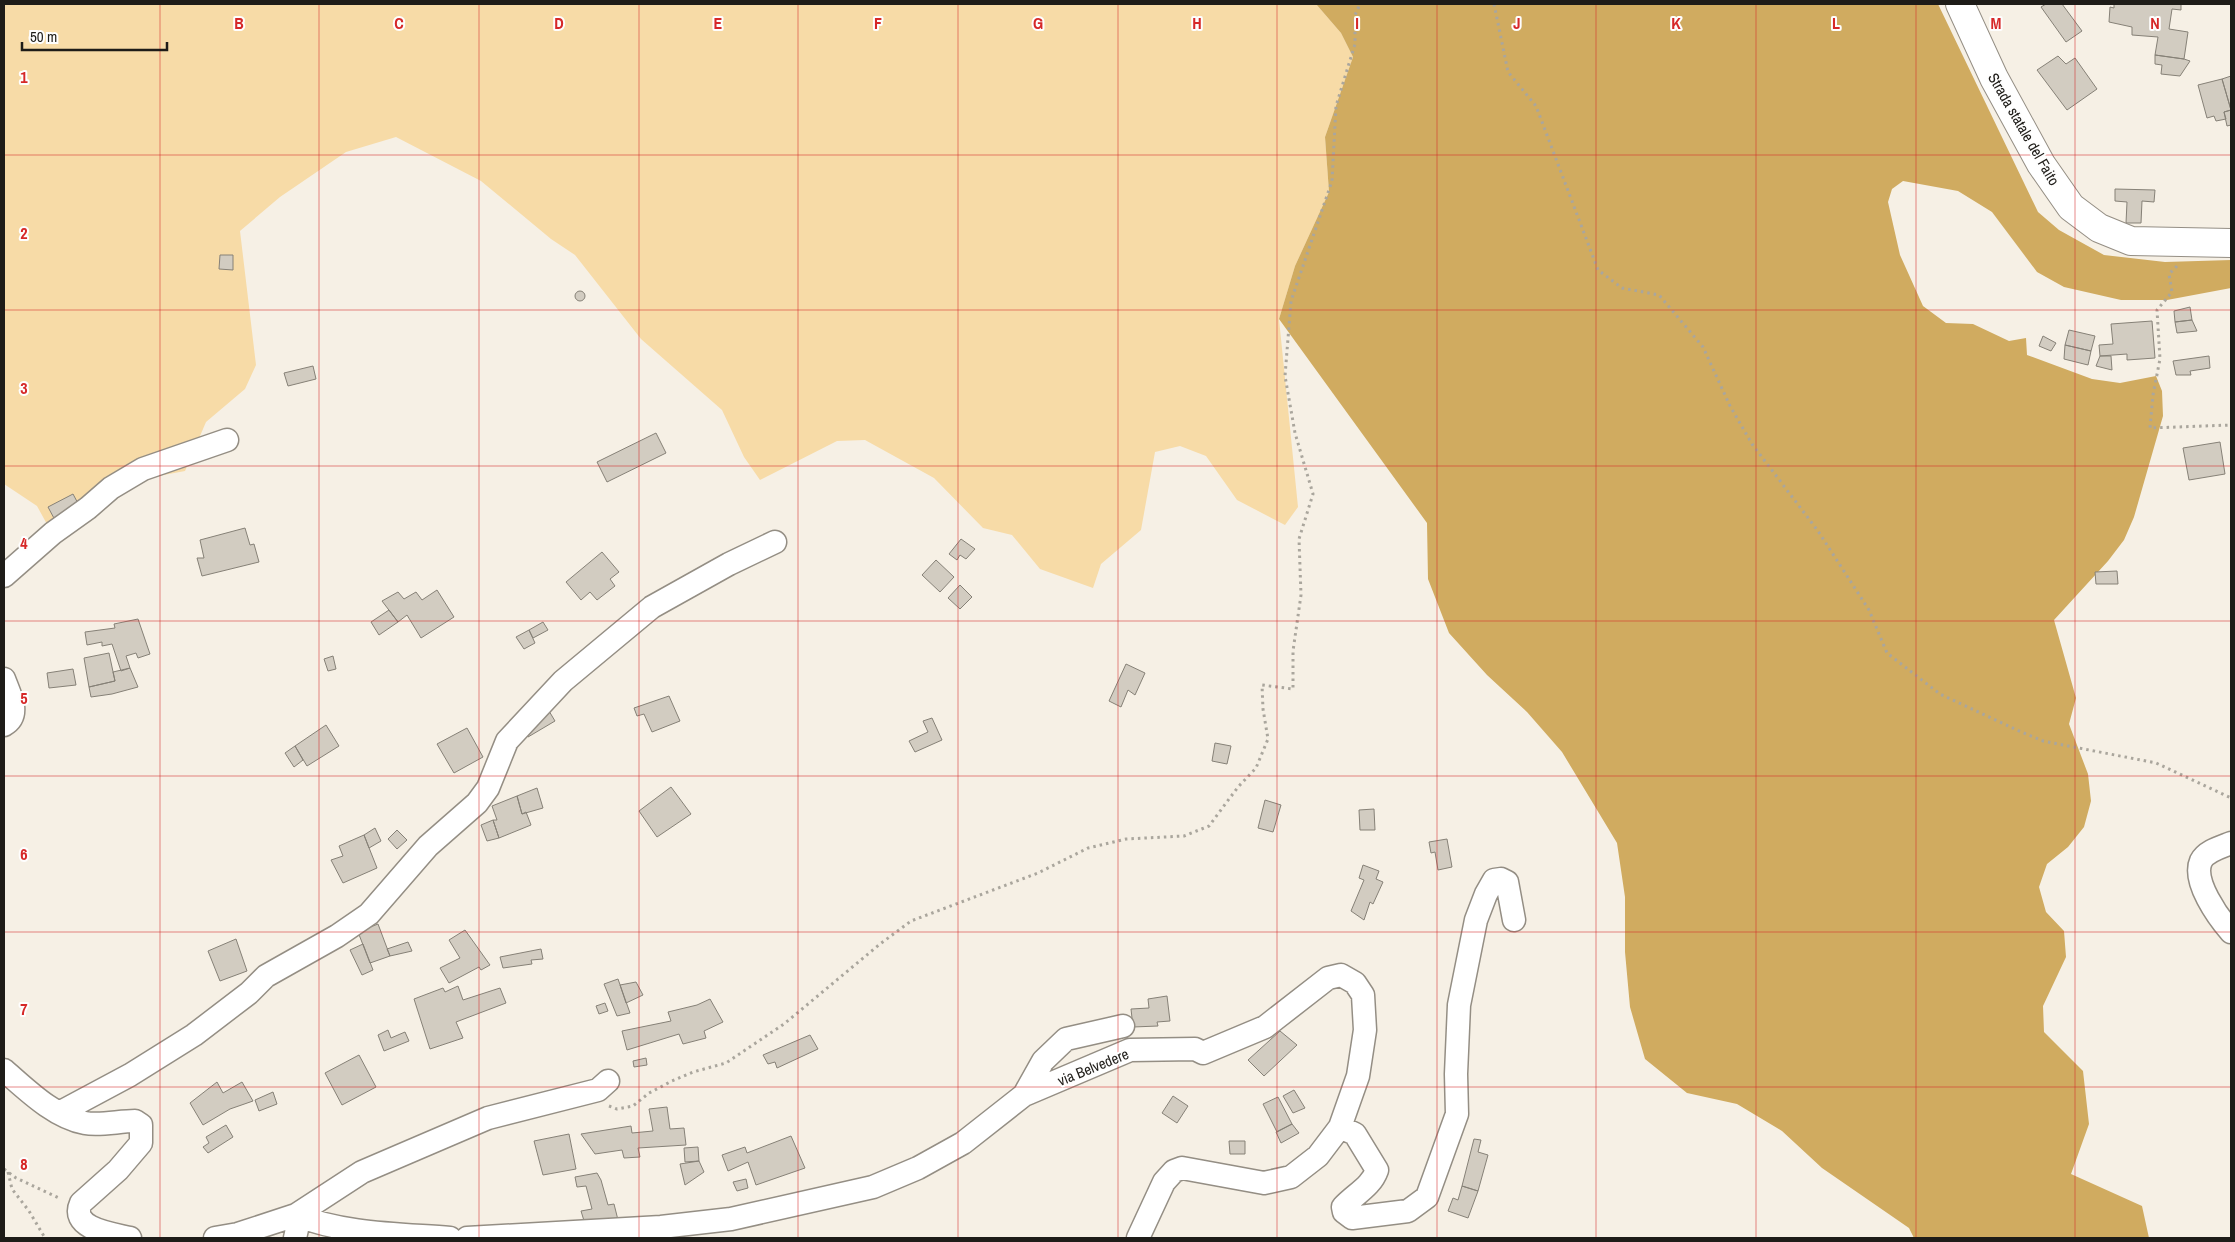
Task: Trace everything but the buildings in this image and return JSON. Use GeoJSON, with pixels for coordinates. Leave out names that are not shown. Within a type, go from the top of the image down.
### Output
{"type":"FeatureCollection","features":[{"type":"Feature","properties":{"kind":"street","name":"Strada statale del Faito"},"geometry":{"type":"LineString","coordinates":[[1960,4],[1998,87],[2041,164],[2071,207],[2098,228],[2131,241],[2231,244]]}},
{"type":"Feature","properties":{"kind":"street"},"geometry":{"type":"LineString","coordinates":[[4,576],[53,533],[88,508],[111,488],[143,469],[178,455],[227,440]]}},
{"type":"Feature","properties":{"kind":"street"},"geometry":{"type":"LineString","coordinates":[[59,1113],[130,1075],[194,1035],[249,993],[266,976],[337,936],[369,914],[428,846],[476,803],[488,788],[507,741],[563,681],[652,606],[729,564],[776,542]]}},
{"type":"Feature","properties":{"kind":"street"},"geometry":{"type":"LineString","coordinates":[[4,679],[13,705],[11,718],[4,725]]}},
{"type":"Feature","properties":{"kind":"street"},"geometry":{"type":"LineString","coordinates":[[2231,843],[2210,852],[2202,861],[2199,873],[2202,886],[2221,920],[2231,932]]}},
{"type":"Feature","properties":{"kind":"street"},"geometry":{"type":"LineString","coordinates":[[1138,1238],[1164,1182],[1174,1170],[1182,1168],[1264,1183],[1291,1176],[1318,1156],[1340,1127],[1355,1134],[1377,1170],[1367,1187],[1343,1207],[1344,1212],[1352,1218],[1408,1211],[1427,1197],[1457,1114],[1456,1074],[1459,1005],[1476,920],[1486,894],[1494,880],[1501,879],[1507,882],[1514,920]]}},
{"type":"Feature","properties":{"kind":"street","name":"via Belvedere"},"geometry":{"type":"LineString","coordinates":[[1024,1095],[1130,1050],[1195,1050],[1203,1053],[1265,1027],[1328,978],[1341,975],[1355,983],[1363,995],[1365,1030],[1358,1076],[1340,1127]]}},
{"type":"Feature","properties":{"kind":"street"},"geometry":{"type":"LineString","coordinates":[[467,1238],[661,1228],[722,1220],[873,1187],[918,1168],[963,1143],[1024,1095],[1043,1061],[1066,1039],[1123,1026]]}},
{"type":"Feature","properties":{"kind":"street"},"geometry":{"type":"LineString","coordinates":[[4,1070],[59,1113],[85,1123],[135,1121],[141,1125],[141,1143],[118,1170],[81,1203],[78,1211],[80,1220],[90,1227],[130,1238]]}},
{"type":"Feature","properties":{"kind":"street"},"geometry":{"type":"LineString","coordinates":[[215,1238],[238,1234],[296,1215],[362,1172],[440,1137],[488,1118],[598,1090],[608,1081]]}},
{"type":"Feature","properties":{"kind":"street"},"geometry":{"type":"LineString","coordinates":[[295,1238],[297,1229],[296,1215]]}},
{"type":"Feature","properties":{"kind":"street"},"geometry":{"type":"LineString","coordinates":[[296,1215],[318,1224],[375,1232],[450,1238]]}},
{"type":"Feature","properties":{"kind":"path"},"geometry":{"type":"LineString","coordinates":[[580,1095],[617,1109],[632,1106],[649,1093],[686,1075],[726,1063],[784,1024],[911,920],[1038,873],[1088,848],[1126,839],[1184,836],[1209,826],[1238,787],[1256,768],[1268,739],[1263,709],[1262,685],[1293,689],[1293,651],[1301,595],[1299,539],[1313,494],[1295,433],[1285,376],[1292,301],[1332,181],[1336,106],[1355,44],[1355,15],[1360,4]]}},
{"type":"Feature","properties":{"kind":"path"},"geometry":{"type":"LineString","coordinates":[[1494,4],[1508,72],[1536,106],[1598,270],[1622,288],[1659,295],[1703,346],[1730,406],[1752,444],[1824,539],[1869,610],[1887,653],[1940,694],[2019,731],[2044,740],[2156,763],[2231,798]]}},
{"type":"Feature","properties":{"kind":"path"},"geometry":{"type":"LineString","coordinates":[[2200,243],[2169,274],[2172,292],[2157,310],[2160,359],[2153,395],[2150,428],[2231,425]]}},
{"type":"Feature","properties":{"kind":"path"},"geometry":{"type":"LineString","coordinates":[[4,1169],[16,1178],[54,1194],[78,1211]]}},
{"type":"Feature","properties":{"kind":"path"},"geometry":{"type":"LineString","coordinates":[[8,1172],[12,1189],[29,1211],[45,1238]]}},
{"type":"Feature","properties":{"kind":"shaded area"},"geometry":{"type":"Polygon","coordinates":[[[4,4],[1316,4],[1341,33],[1353,57],[1325,137],[1329,192],[1295,266],[1279,319],[1298,507],[1285,525],[1237,500],[1206,456],[1180,446],[1155,452],[1141,530],[1101,564],[1093,588],[1040,569],[1012,535],[983,528],[934,478],[865,440],[837,441],[760,480],[744,457],[722,410],[641,339],[575,255],[551,239],[481,181],[396,137],[346,152],[280,197],[240,231],[256,365],[245,389],[206,422],[185,471],[142,479],[48,526],[37,506],[4,484],[4,4]]]}},
{"type":"Feature","properties":{"kind":"shaded area"},"geometry":{"type":"Polygon","coordinates":[[[1316,4],[1938,4],[2038,212],[2059,230],[2104,255],[2165,262],[2231,260],[2231,288],[2167,300],[2121,300],[2064,287],[2037,272],[1992,212],[1958,191],[1903,181],[1892,189],[1888,202],[1900,255],[1923,306],[1946,323],[1973,324],[2009,341],[2026,338],[2027,355],[2092,379],[2120,383],[2156,376],[2162,391],[2163,416],[2134,517],[2124,540],[2108,561],[2054,620],[2076,698],[2069,724],[2088,774],[2091,801],[2084,827],[2068,847],[2047,864],[2039,887],[2046,912],[2064,931],[2066,957],[2043,1006],[2044,1032],[2083,1071],[2089,1124],[2071,1174],[2142,1206],[2149,1238],[1914,1238],[1909,1228],[1822,1168],[1782,1131],[1737,1104],[1687,1093],[1645,1059],[1630,1007],[1625,952],[1625,897],[1617,843],[1562,752],[1527,712],[1487,675],[1449,633],[1428,579],[1427,523],[1279,319],[1295,266],[1329,192],[1325,137],[1353,57],[1341,33],[1316,4]]]}}]}
